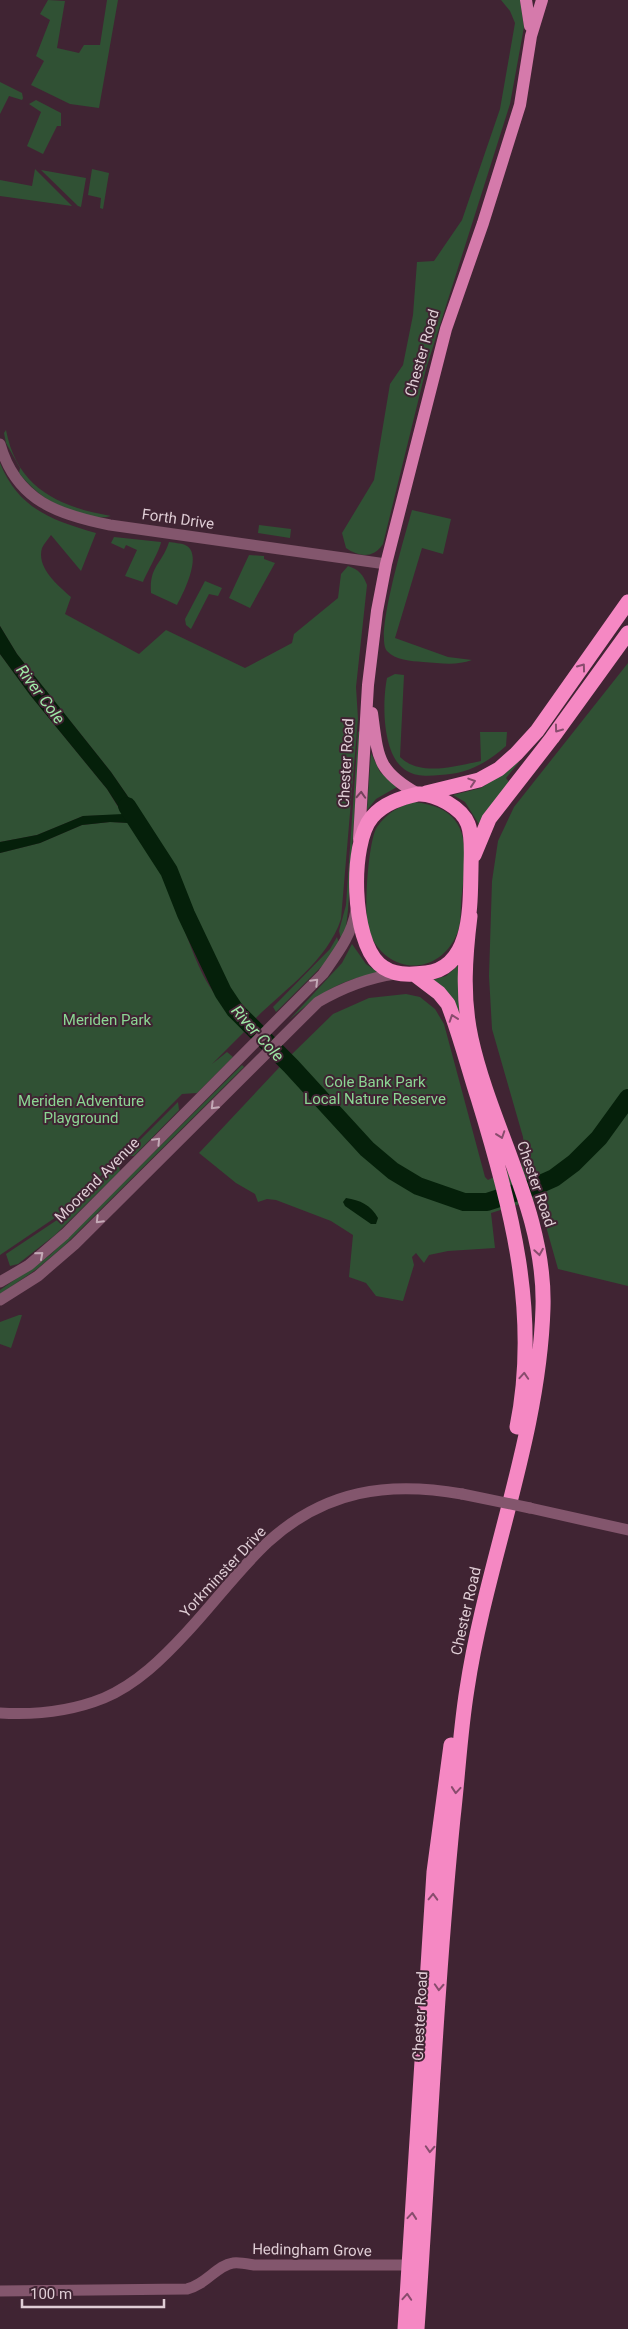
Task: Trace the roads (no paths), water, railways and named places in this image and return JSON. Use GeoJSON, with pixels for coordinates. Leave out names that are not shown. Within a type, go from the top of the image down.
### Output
{"type":"FeatureCollection","features":[{"type":"Feature","properties":{"kind":"highway"},"geometry":{"type":"LineString","coordinates":[[422,794],[441,800],[451,806],[468,824],[471,865],[470,916],[461,946],[449,964],[429,973],[394,974],[379,964],[370,951],[363,938],[357,906],[359,843],[371,818],[399,798],[479,780],[499,769],[516,754],[537,730],[628,602]]}},
{"type":"Feature","properties":{"kind":"highway"},"geometry":{"type":"LineString","coordinates":[[471,865],[481,835],[489,819],[552,738],[628,633]]}},
{"type":"Feature","properties":{"kind":"highway","name":"Chester Road"},"geometry":{"type":"LineString","coordinates":[[417,2329],[415,2265],[434,1872],[457,1697],[518,1424],[524,1378],[525,1328],[522,1273],[509,1212],[503,1159],[470,1036],[464,978],[470,916]]}},
{"type":"Feature","properties":{"kind":"highway","name":"Chester Road"},"geometry":{"type":"LineString","coordinates":[[405,2329],[415,2265],[443,1920],[466,1692],[480,1620],[532,1401],[543,1306],[540,1259],[527,1204],[503,1159],[448,1004],[439,993],[414,974]]}},
{"type":"Feature","properties":{"kind":"main road","name":"Chester Road"},"geometry":{"type":"LineString","coordinates":[[526,0],[529,8],[531,36]]}},
{"type":"Feature","properties":{"kind":"main road","name":"Chester Road"},"geometry":{"type":"LineString","coordinates":[[359,843],[368,685],[377,611],[386,564],[446,329],[520,105],[531,36],[542,0]]}},
{"type":"Feature","properties":{"kind":"main road","name":"Chester Road"},"geometry":{"type":"LineString","coordinates":[[368,685],[380,761],[387,772],[399,783],[422,794]]}},
{"type":"Feature","properties":{"kind":"street","name":"Forth Drive"},"geometry":{"type":"LineString","coordinates":[[0,444],[7,464],[22,487],[44,504],[74,518],[110,525],[386,564]]}},
{"type":"Feature","properties":{"kind":"street","name":"Moorend Avenue"},"geometry":{"type":"LineString","coordinates":[[0,1282],[29,1264],[64,1234],[323,974],[343,946],[354,926],[357,906]]}},
{"type":"Feature","properties":{"kind":"street","name":"Moorend Avenue"},"geometry":{"type":"LineString","coordinates":[[0,1300],[38,1276],[75,1244],[318,1002],[338,990],[378,976],[394,974]]}},
{"type":"Feature","properties":{"kind":"street","name":"Yorkminster Drive"},"geometry":{"type":"LineString","coordinates":[[0,1713],[41,1712],[72,1708],[105,1698],[128,1684],[167,1655],[268,1543],[294,1522],[315,1509],[353,1494],[383,1489],[414,1488],[462,1494],[628,1530]]}},
{"type":"Feature","properties":{"kind":"street","name":"Hedingham Grove"},"geometry":{"type":"LineString","coordinates":[[0,2291],[187,2289],[197,2287],[234,2262],[254,2265],[415,2265]]}},
{"type":"Feature","properties":{"kind":"water"},"geometry":{"type":"Polygon","coordinates":[[[0,626],[17,654],[111,772],[147,824],[110,822],[82,825],[40,843],[0,853],[0,842],[37,835],[83,816],[123,814],[107,789],[30,695],[0,654],[0,626]]]}},
{"type":"Feature","properties":{"kind":"water"},"geometry":{"type":"Polygon","coordinates":[[[346,1198],[356,1200],[368,1206],[378,1218],[376,1224],[371,1224],[345,1206],[343,1202],[346,1198]]]}},
{"type":"Feature","properties":{"kind":"waterway","name":"River Cole"},"geometry":{"type":"LineString","coordinates":[[127,806],[169,871],[186,914],[223,992],[235,1010],[291,1066],[367,1149],[393,1171],[418,1186],[464,1202],[487,1202],[536,1186],[554,1178],[574,1163],[599,1138],[628,1098]]}},
{"type":"Feature","properties":{"kind":"park label","name":"Meriden Park"},"geometry":{"type":"Point","coordinates":[107,1020]}},
{"type":"Feature","properties":{"kind":"park label","name":"Cole Bank Park Local Nature Reserve"},"geometry":{"type":"Point","coordinates":[375,1090]}},
{"type":"Feature","properties":{"kind":"park label","name":"Meriden Adventure Playground"},"geometry":{"type":"Point","coordinates":[81,1110]}}]}
